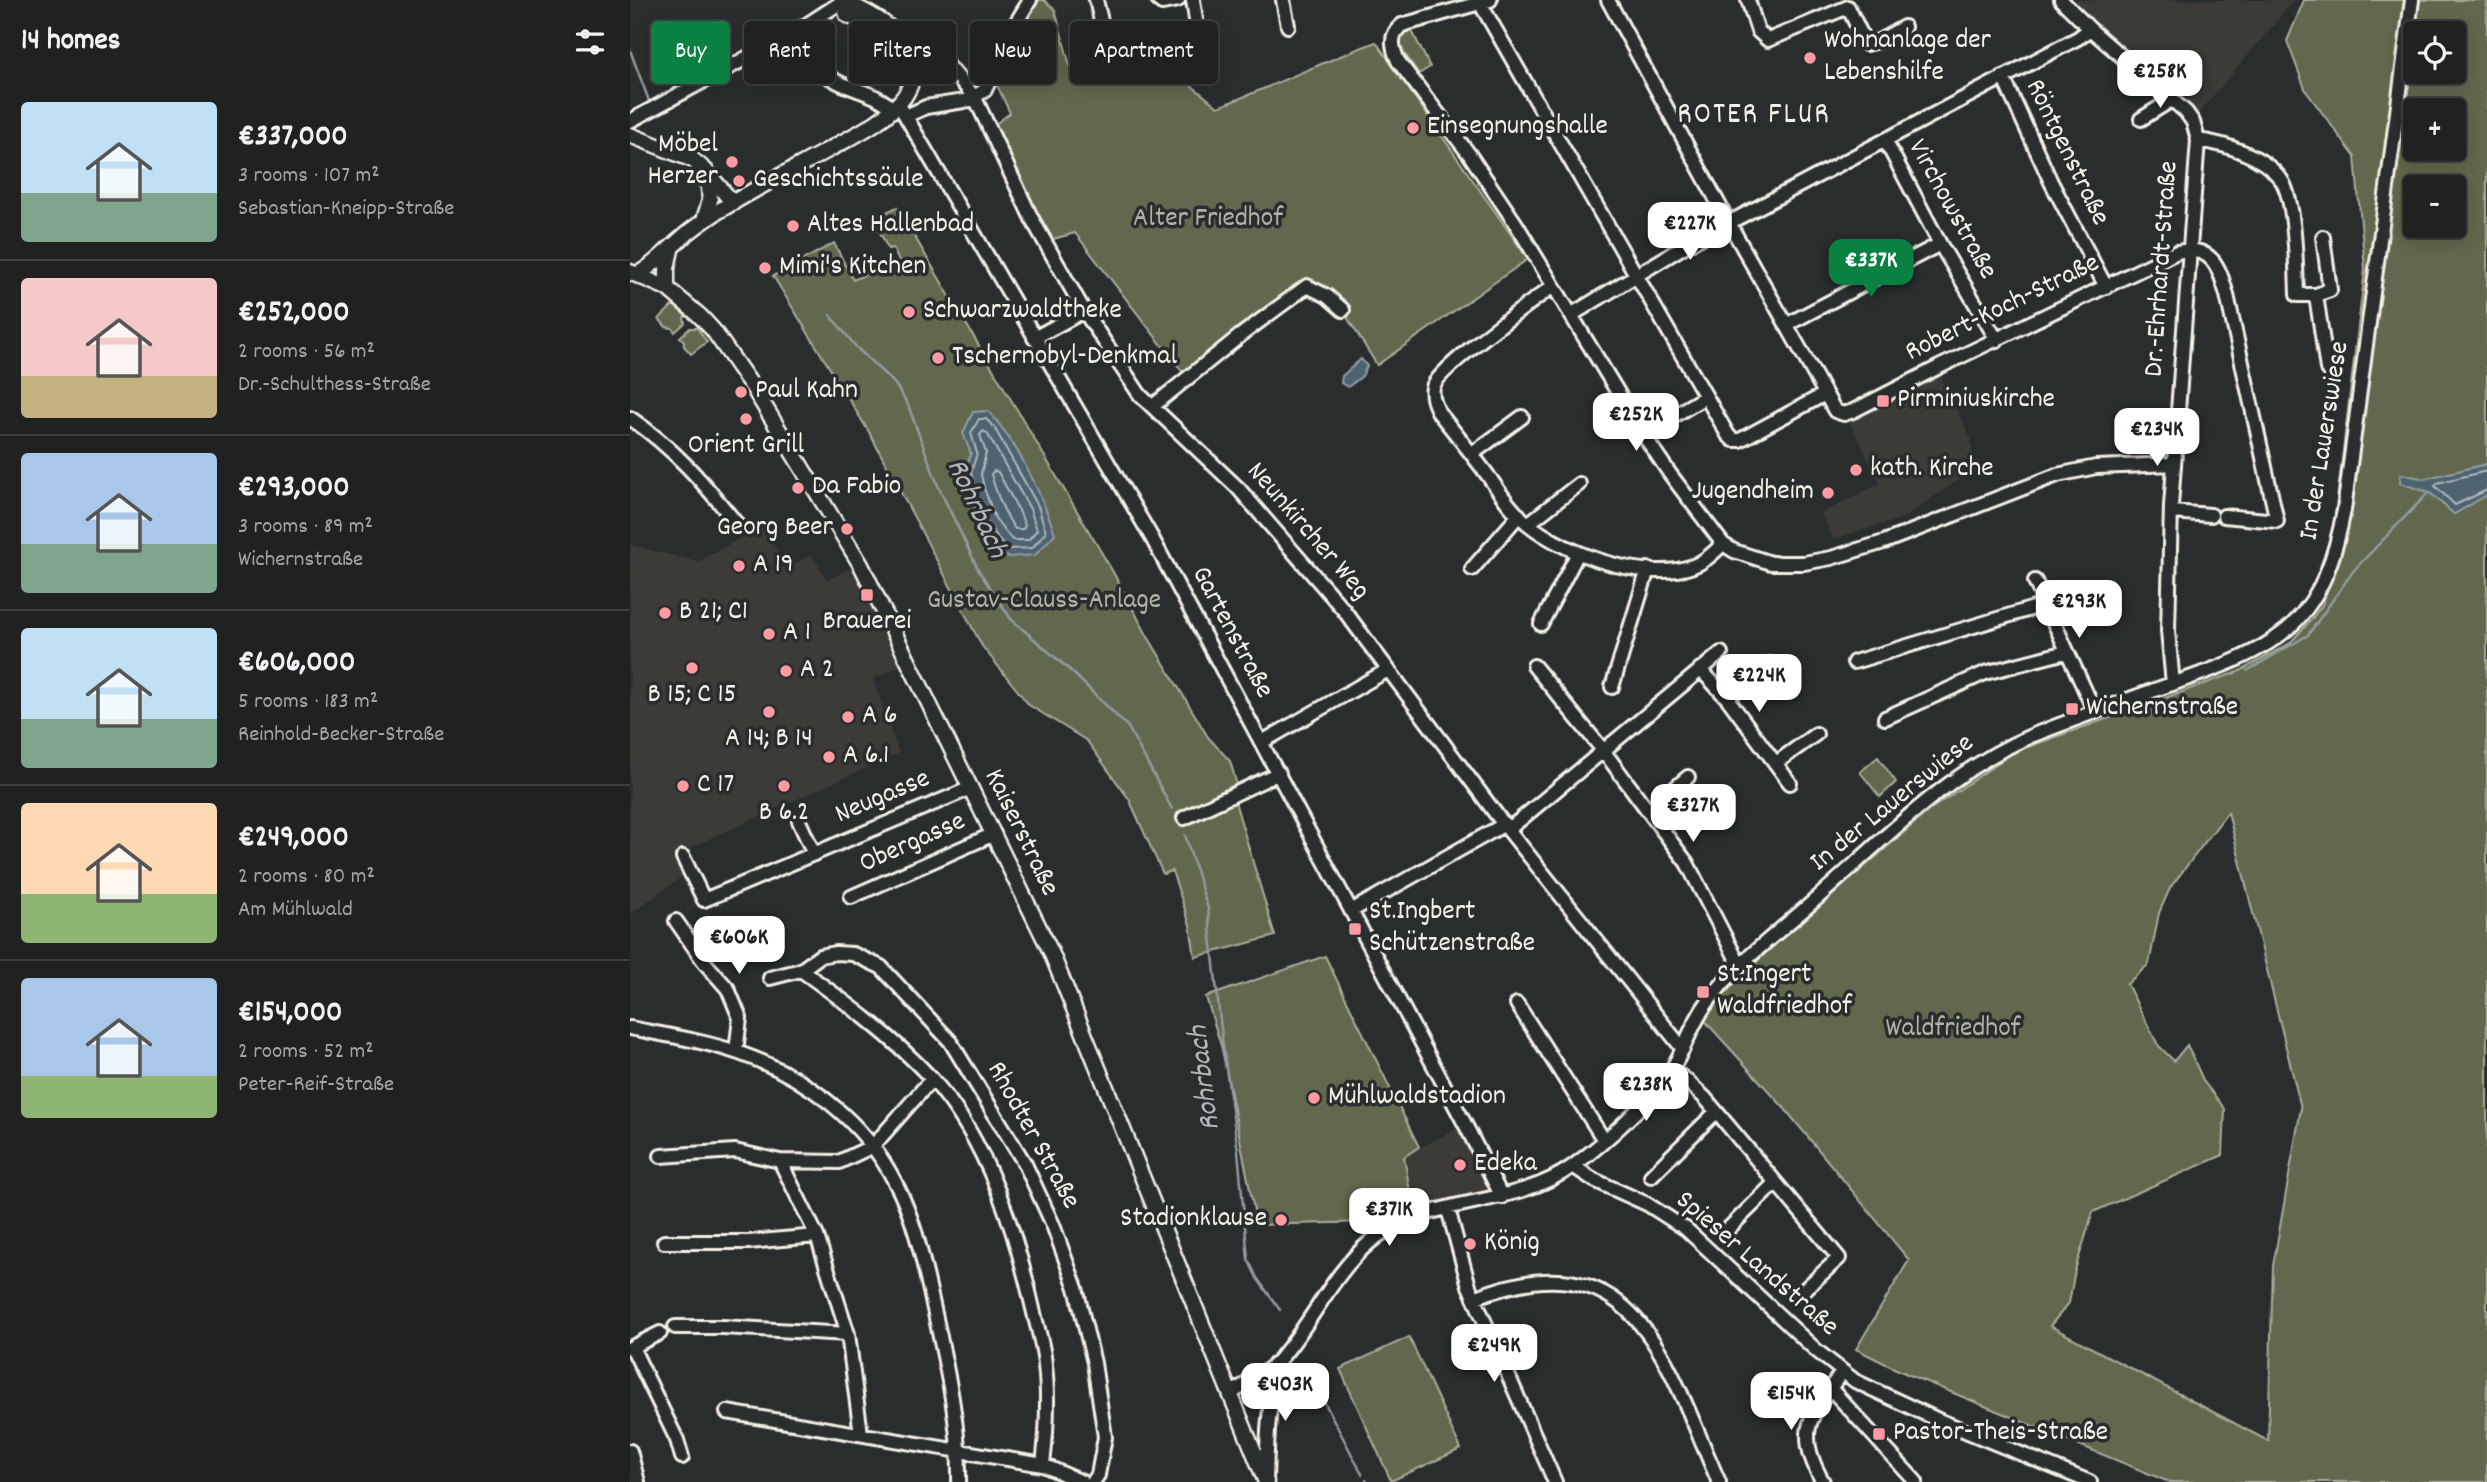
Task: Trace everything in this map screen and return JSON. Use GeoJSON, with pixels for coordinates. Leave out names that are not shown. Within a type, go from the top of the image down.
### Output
{"type":"FeatureCollection","features":[{"type":"Feature","properties":{"kind":"main road"},"geometry":{"type":"LineString","coordinates":[[843,0],[879,18]]}},
{"type":"Feature","properties":{"kind":"main road"},"geometry":{"type":"LineString","coordinates":[[843,0],[848,15],[861,21]]}},
{"type":"Feature","properties":{"kind":"main road"},"geometry":{"type":"LineString","coordinates":[[865,0],[882,21]]}},
{"type":"Feature","properties":{"kind":"main road"},"geometry":{"type":"LineString","coordinates":[[634,273],[656,263],[704,220],[899,109],[911,84]]}},
{"type":"Feature","properties":{"kind":"main road"},"geometry":{"type":"LineString","coordinates":[[630,135],[699,164],[733,203]]}},
{"type":"Feature","properties":{"kind":"main road"},"geometry":{"type":"LineString","coordinates":[[704,220],[710,200],[708,175]]}},
{"type":"Feature","properties":{"kind":"main road"},"geometry":{"type":"LineString","coordinates":[[667,288],[668,259],[673,245]]}},
{"type":"Feature","properties":{"kind":"main road","name":"Kaiserstraße"},"geometry":{"type":"LineString","coordinates":[[634,273],[667,288],[700,316],[721,340],[814,485],[861,565],[1051,952],[1266,1482]]}},
{"type":"Feature","properties":{"kind":"street"},"geometry":{"type":"LineString","coordinates":[[814,21],[843,0]]}},
{"type":"Feature","properties":{"kind":"street"},"geometry":{"type":"LineString","coordinates":[[835,81],[881,98],[899,109],[975,98],[989,85],[1001,54],[1030,0]]}},
{"type":"Feature","properties":{"kind":"street"},"geometry":{"type":"LineString","coordinates":[[1096,0],[1101,21]]}},
{"type":"Feature","properties":{"kind":"street"},"geometry":{"type":"LineString","coordinates":[[1158,0],[1162,3],[1178,0]]}},
{"type":"Feature","properties":{"kind":"street"},"geometry":{"type":"LineString","coordinates":[[1193,0],[1196,21]]}},
{"type":"Feature","properties":{"kind":"street"},"geometry":{"type":"LineString","coordinates":[[1283,0],[1288,26]]}},
{"type":"Feature","properties":{"kind":"street"},"geometry":{"type":"LineString","coordinates":[[1608,0],[1825,394],[1740,440],[1733,440],[1728,435],[1705,397],[1485,2],[1402,25],[1396,30],[1392,40],[1393,50],[1398,61],[1469,154],[1516,224],[1643,434],[1694,508],[1723,544],[1743,555],[1771,563],[1824,560],[1884,542],[2057,475],[2096,467],[2174,464]]}},
{"type":"Feature","properties":{"kind":"street"},"geometry":{"type":"LineString","coordinates":[[1748,0],[1758,32],[1768,40],[1847,7],[1866,44],[1880,41],[1904,27]]}},
{"type":"Feature","properties":{"kind":"street","name":"Dr.-Ehrhardt-Straße"},"geometry":{"type":"LineString","coordinates":[[2061,0],[2090,29],[2173,99],[2193,122],[2198,140],[2171,512],[2168,631],[2173,684]]}},
{"type":"Feature","properties":{"kind":"street","name":"In der Lauerswiese"},"geometry":{"type":"LineString","coordinates":[[1573,1166],[1647,1099],[1671,1069],[1706,1004],[1740,967],[1958,775],[2002,748],[2241,656],[2277,637],[2302,613],[2326,576],[2344,509],[2412,0]]}},
{"type":"Feature","properties":{"kind":"street"},"geometry":{"type":"LineString","coordinates":[[1571,315],[1636,274],[2090,29]]}},
{"type":"Feature","properties":{"kind":"street"},"geometry":{"type":"LineString","coordinates":[[630,121],[744,60]]}},
{"type":"Feature","properties":{"kind":"street","name":"Neunkircher Weg"},"geometry":{"type":"LineString","coordinates":[[956,75],[975,98],[1032,219],[1084,311],[1140,396],[1238,488],[1343,609],[1507,827],[1683,1049]]}},
{"type":"Feature","properties":{"kind":"street","name":"Röntgenstraße"},"geometry":{"type":"LineString","coordinates":[[2003,77],[2051,182],[2105,287]]}},
{"type":"Feature","properties":{"kind":"street"},"geometry":{"type":"LineString","coordinates":[[2141,119],[2173,99]]}},
{"type":"Feature","properties":{"kind":"street","name":"Gartenstraße"},"geometry":{"type":"LineString","coordinates":[[899,109],[1152,538],[1502,1197]]}},
{"type":"Feature","properties":{"kind":"street","name":"Virchowstraße"},"geometry":{"type":"LineString","coordinates":[[1885,140],[1940,244],[1997,340]]}},
{"type":"Feature","properties":{"kind":"street"},"geometry":{"type":"LineString","coordinates":[[2198,140],[2226,145],[2243,152],[2279,177],[2286,193],[2293,228],[2297,295],[2316,295],[2330,290],[2323,237]]}},
{"type":"Feature","properties":{"kind":"street"},"geometry":{"type":"LineString","coordinates":[[1786,325],[1940,244]]}},
{"type":"Feature","properties":{"kind":"street"},"geometry":{"type":"LineString","coordinates":[[2171,512],[2277,521],[2222,278],[2217,263],[2208,256],[2189,251]]}},
{"type":"Feature","properties":{"kind":"street","name":"Robert-Koch-Straße"},"geometry":{"type":"LineString","coordinates":[[1825,394],[1835,411],[1853,411],[2177,252],[2189,251]]}},
{"type":"Feature","properties":{"kind":"street"},"geometry":{"type":"LineString","coordinates":[[1153,406],[1307,286],[1327,296],[1343,310]]}},
{"type":"Feature","properties":{"kind":"street"},"geometry":{"type":"LineString","coordinates":[[1553,286],[1446,369],[1435,382],[1432,397],[1435,406],[1524,519],[1559,544],[1578,553],[1626,566],[1663,571],[1695,566],[1723,544]]}},
{"type":"Feature","properties":{"kind":"street"},"geometry":{"type":"LineString","coordinates":[[2316,295],[2327,369]]}},
{"type":"Feature","properties":{"kind":"street"},"geometry":{"type":"LineString","coordinates":[[1034,338],[1084,311]]}},
{"type":"Feature","properties":{"kind":"street"},"geometry":{"type":"LineString","coordinates":[[1643,434],[1705,397]]}},
{"type":"Feature","properties":{"kind":"street"},"geometry":{"type":"LineString","coordinates":[[1472,454],[1522,417]]}},
{"type":"Feature","properties":{"kind":"street"},"geometry":{"type":"LineString","coordinates":[[630,418],[659,437],[704,483],[736,523]]}},
{"type":"Feature","properties":{"kind":"street"},"geometry":{"type":"LineString","coordinates":[[1472,569],[1524,519],[1579,484]]}},
{"type":"Feature","properties":{"kind":"street"},"geometry":{"type":"LineString","coordinates":[[1541,624],[1578,553]]}},
{"type":"Feature","properties":{"kind":"street"},"geometry":{"type":"LineString","coordinates":[[1612,687],[1648,569]]}},
{"type":"Feature","properties":{"kind":"street"},"geometry":{"type":"LineString","coordinates":[[2035,581],[2095,712]]}},
{"type":"Feature","properties":{"kind":"street"},"geometry":{"type":"LineString","coordinates":[[1854,662],[2044,604]]}},
{"type":"Feature","properties":{"kind":"street"},"geometry":{"type":"LineString","coordinates":[[1885,718],[1985,673],[2066,652]]}},
{"type":"Feature","properties":{"kind":"street"},"geometry":{"type":"LineString","coordinates":[[1351,911],[1507,827],[1721,653]]}},
{"type":"Feature","properties":{"kind":"street"},"geometry":{"type":"LineString","coordinates":[[1727,698],[1770,664]]}},
{"type":"Feature","properties":{"kind":"street"},"geometry":{"type":"LineString","coordinates":[[1534,666],[1602,749],[1687,863],[1740,967]]}},
{"type":"Feature","properties":{"kind":"street"},"geometry":{"type":"LineString","coordinates":[[1700,669],[1727,698],[1790,783]]}},
{"type":"Feature","properties":{"kind":"street"},"geometry":{"type":"LineString","coordinates":[[1262,742],[1388,670]]}},
{"type":"Feature","properties":{"kind":"street"},"geometry":{"type":"LineString","coordinates":[[1776,763],[1816,734]]}},
{"type":"Feature","properties":{"kind":"street"},"geometry":{"type":"LineString","coordinates":[[1184,818],[1279,773]]}},
{"type":"Feature","properties":{"kind":"street"},"geometry":{"type":"LineString","coordinates":[[1648,811],[1688,777]]}},
{"type":"Feature","properties":{"kind":"street","name":"Neugasse"},"geometry":{"type":"LineString","coordinates":[[683,857],[704,900],[971,788]]}},
{"type":"Feature","properties":{"kind":"street","name":"Neugasse"},"geometry":{"type":"LineString","coordinates":[[799,821],[814,854]]}},
{"type":"Feature","properties":{"kind":"street","name":"Obergasse"},"geometry":{"type":"LineString","coordinates":[[851,897],[994,834]]}},
{"type":"Feature","properties":{"kind":"street"},"geometry":{"type":"LineString","coordinates":[[676,921],[705,963],[728,989],[740,1017],[736,1052]]}},
{"type":"Feature","properties":{"kind":"street","name":"Rhodter Straße"},"geometry":{"type":"LineString","coordinates":[[770,978],[801,970],[820,956],[853,954],[881,967],[950,1041],[1025,1164],[1053,1224],[1076,1288],[1094,1363],[1105,1437],[1098,1475],[1093,1482]]}},
{"type":"Feature","properties":{"kind":"street"},"geometry":{"type":"LineString","coordinates":[[801,970],[876,1024],[932,1079],[958,1112],[992,1177],[1021,1256],[1045,1362],[1048,1420],[1043,1465]]}},
{"type":"Feature","properties":{"kind":"street"},"geometry":{"type":"LineString","coordinates":[[1517,1004],[1604,1140]]}},
{"type":"Feature","properties":{"kind":"street"},"geometry":{"type":"LineString","coordinates":[[630,1028],[736,1052],[763,1062],[806,1085],[837,1109],[873,1146],[896,1184],[922,1256],[944,1353],[959,1451],[959,1482]]}},
{"type":"Feature","properties":{"kind":"street"},"geometry":{"type":"LineString","coordinates":[[1671,1069],[1687,1081],[1716,1112],[1839,1258],[1803,1291]]}},
{"type":"Feature","properties":{"kind":"street"},"geometry":{"type":"LineString","coordinates":[[661,1156],[735,1151],[780,1161],[839,1162],[873,1146],[932,1079]]}},
{"type":"Feature","properties":{"kind":"street"},"geometry":{"type":"LineString","coordinates":[[1651,1176],[1716,1112]]}},
{"type":"Feature","properties":{"kind":"street"},"geometry":{"type":"LineString","coordinates":[[780,1161],[817,1236],[848,1334],[861,1434]]}},
{"type":"Feature","properties":{"kind":"street"},"geometry":{"type":"LineString","coordinates":[[1231,1393],[1259,1377],[1282,1356],[1346,1267],[1369,1242],[1390,1227],[1409,1219],[1538,1186],[1573,1166]]}},
{"type":"Feature","properties":{"kind":"street","name":"Spieser Landstraße"},"geometry":{"type":"LineString","coordinates":[[1573,1166],[1594,1180],[1647,1204],[1686,1229],[1816,1351],[1864,1386],[1917,1411],[2090,1482]]}},
{"type":"Feature","properties":{"kind":"street"},"geometry":{"type":"LineString","coordinates":[[1725,1232],[1775,1183]]}},
{"type":"Feature","properties":{"kind":"street"},"geometry":{"type":"LineString","coordinates":[[1448,1209],[1474,1298],[1555,1482]]}},
{"type":"Feature","properties":{"kind":"street"},"geometry":{"type":"LineString","coordinates":[[664,1242],[749,1242],[817,1236]]}},
{"type":"Feature","properties":{"kind":"street"},"geometry":{"type":"LineString","coordinates":[[1474,1298],[1516,1283],[1550,1279],[1587,1286],[1623,1305],[1652,1336],[1664,1358],[1719,1482]]}},
{"type":"Feature","properties":{"kind":"street"},"geometry":{"type":"LineString","coordinates":[[675,1327],[848,1334]]}},
{"type":"Feature","properties":{"kind":"street"},"geometry":{"type":"LineString","coordinates":[[660,1333],[631,1347],[677,1440],[682,1457]]}},
{"type":"Feature","properties":{"kind":"street"},"geometry":{"type":"LineString","coordinates":[[1266,1482],[1267,1436],[1282,1356]]}},
{"type":"Feature","properties":{"kind":"street"},"geometry":{"type":"LineString","coordinates":[[1824,1482],[1810,1454],[1808,1431],[1813,1412],[1842,1371]]}},
{"type":"Feature","properties":{"kind":"street"},"geometry":{"type":"LineString","coordinates":[[1830,1388],[1916,1482]]}},
{"type":"Feature","properties":{"kind":"street"},"geometry":{"type":"LineString","coordinates":[[727,1412],[1043,1465],[1082,1482]]}},
{"type":"Feature","properties":{"kind":"street"},"geometry":{"type":"LineString","coordinates":[[630,1451],[638,1482]]}},
{"type":"Feature","properties":{"kind":"shaded area"},"geometry":{"type":"Polygon","coordinates":[[[2072,0],[2294,0],[2199,113],[2099,27],[2072,0]]]}},
{"type":"Feature","properties":{"kind":"shaded area"},"geometry":{"type":"Polygon","coordinates":[[[1939,373],[1971,439],[1973,457],[1967,474],[1903,518],[1833,539],[1821,514],[1880,483],[1848,419],[1939,373]]]}},
{"type":"Feature","properties":{"kind":"shaded area"},"geometry":{"type":"Polygon","coordinates":[[[763,525],[786,568],[812,555],[827,580],[857,565],[907,662],[873,679],[899,753],[678,853],[683,876],[630,914],[630,545],[698,562],[763,525]]]}},
{"type":"Feature","properties":{"kind":"shaded area"},"geometry":{"type":"Polygon","coordinates":[[[1460,1127],[1496,1190],[1413,1209],[1404,1156],[1460,1127]]]}},
{"type":"Feature","properties":{"kind":"green space","name":"Alter Friedhof"},"geometry":{"type":"Polygon","coordinates":[[[1039,0],[1044,0],[1055,10],[1070,66],[1070,84],[1094,84],[1098,87],[1123,84],[1190,84],[1218,107],[1376,42],[1528,259],[1377,365],[1340,306],[1307,285],[1185,375],[1075,233],[1053,239],[1028,196],[994,125],[1010,113],[997,84],[1056,84],[1056,21],[1024,21],[1039,0]]]}},
{"type":"Feature","properties":{"kind":"green space","name":"Waldfriedhof"},"geometry":{"type":"Polygon","coordinates":[[[2304,0],[2487,0],[2487,464],[2424,479],[2401,474],[2400,483],[2429,492],[2454,514],[2487,495],[2487,1482],[2169,1482],[1900,1371],[1856,1349],[1909,1260],[1785,1109],[1705,1021],[1713,1007],[1741,976],[1779,941],[1931,809],[2014,752],[2240,671],[2289,644],[2322,605],[2327,591],[2319,575],[2334,525],[2365,269],[2355,157],[2306,91],[2287,41],[2304,0]],[[2228,812],[2170,888],[2159,913],[2149,964],[2127,984],[2158,1045],[2174,1061],[2187,1045],[2204,1082],[2225,1109],[2223,1155],[2093,1212],[2075,1270],[2069,1303],[2050,1326],[2268,1441],[2273,1266],[2301,1108],[2228,812]]]}},
{"type":"Feature","properties":{"kind":"green space"},"geometry":{"type":"Polygon","coordinates":[[[1411,29],[1430,67],[1419,74],[1404,53],[1398,38],[1411,29]]]}},
{"type":"Feature","properties":{"kind":"green space","name":"Gustav-Clauss-Anlage"},"geometry":{"type":"Polygon","coordinates":[[[897,207],[1208,737],[1230,761],[1239,792],[1233,795],[1275,936],[1195,957],[1190,925],[1172,871],[1163,874],[1129,799],[1087,741],[1029,705],[982,646],[869,432],[773,276],[834,243],[853,280],[878,269],[880,273],[900,264],[893,248],[888,249],[878,228],[887,224],[882,214],[897,207]]]}},
{"type":"Feature","properties":{"kind":"green space"},"geometry":{"type":"Polygon","coordinates":[[[673,305],[686,316],[685,323],[675,332],[659,319],[673,305]]]}},
{"type":"Feature","properties":{"kind":"green space"},"geometry":{"type":"Polygon","coordinates":[[[690,328],[697,328],[707,342],[691,354],[680,337],[690,328]]]}},
{"type":"Feature","properties":{"kind":"green space"},"geometry":{"type":"Polygon","coordinates":[[[1878,757],[1896,782],[1880,797],[1860,772],[1878,757]]]}},
{"type":"Feature","properties":{"kind":"green space","name":"Mühlwaldstadion"},"geometry":{"type":"Polygon","coordinates":[[[1325,956],[1419,1147],[1404,1157],[1413,1209],[1374,1222],[1257,1225],[1222,1049],[1206,997],[1325,956]]]}},
{"type":"Feature","properties":{"kind":"green space"},"geometry":{"type":"Polygon","coordinates":[[[1409,1337],[1461,1449],[1391,1481],[1340,1369],[1409,1337]]]}},
{"type":"Feature","properties":{"kind":"water"},"geometry":{"type":"Polygon","coordinates":[[[1361,359],[1367,366],[1362,376],[1348,387],[1341,383],[1342,376],[1361,359]]]}},
{"type":"Feature","properties":{"kind":"water"},"geometry":{"type":"Polygon","coordinates":[[[988,411],[1028,469],[1055,534],[1035,555],[1008,557],[997,549],[980,524],[964,473],[971,454],[963,433],[973,412],[988,411]]]}},
{"type":"Feature","properties":{"kind":"water"},"geometry":{"type":"Polygon","coordinates":[[[2487,464],[2487,495],[2454,514],[2429,492],[2400,483],[2401,474],[2424,479],[2487,464]]]}},
{"type":"Feature","properties":{"kind":"waterway","name":"Rohrbach"},"geometry":{"type":"LineString","coordinates":[[630,50],[649,101]]}},
{"type":"Feature","properties":{"kind":"waterway","name":"Rohrbach"},"geometry":{"type":"LineString","coordinates":[[830,315],[857,348],[895,384],[908,405],[939,488],[979,571],[1011,619],[1072,672],[1128,727],[1172,809]]}},
{"type":"Feature","properties":{"kind":"waterway"},"geometry":{"type":"LineString","coordinates":[[2247,671],[2308,635],[2354,570],[2429,492]]}},
{"type":"Feature","properties":{"kind":"waterway","name":"Rohrbach"},"geometry":{"type":"LineString","coordinates":[[1185,835],[1208,909],[1238,1151],[1248,1259],[1257,1278],[1280,1310]]}},
{"type":"Feature","properties":{"kind":"waterway","name":"Rohrbach"},"geometry":{"type":"LineString","coordinates":[[1307,1369],[1362,1474]]}},
{"type":"Feature","properties":{"kind":"place","name":"Wohnanlage der Lebenshilfe"},"geometry":{"type":"Point","coordinates":[1810,58]}},
{"type":"Feature","properties":{"kind":"place","name":"Einsegnungshalle"},"geometry":{"type":"Point","coordinates":[1413,128]}},
{"type":"Feature","properties":{"kind":"place","name":"Möbel Herzer"},"geometry":{"type":"Point","coordinates":[732,162]}},
{"type":"Feature","properties":{"kind":"place","name":"Geschichtssäule"},"geometry":{"type":"Point","coordinates":[739,181]}},
{"type":"Feature","properties":{"kind":"place","name":"Altes Hallenbad"},"geometry":{"type":"Point","coordinates":[793,226]}},
{"type":"Feature","properties":{"kind":"place","name":"Mimi's Kitchen"},"geometry":{"type":"Point","coordinates":[765,268]}},
{"type":"Feature","properties":{"kind":"place","name":"Schwarzwaldtheke"},"geometry":{"type":"Point","coordinates":[909,312]}},
{"type":"Feature","properties":{"kind":"place","name":"Tschernobyl-Denkmal"},"geometry":{"type":"Point","coordinates":[938,358]}},
{"type":"Feature","properties":{"kind":"place","name":"Paul Kahn"},"geometry":{"type":"Point","coordinates":[741,392]}},
{"type":"Feature","properties":{"kind":"place","name":"Pirminiuskirche"},"geometry":{"type":"Point","coordinates":[1883,401]}},
{"type":"Feature","properties":{"kind":"place","name":"Orient Grill"},"geometry":{"type":"Point","coordinates":[746,419]}},
{"type":"Feature","properties":{"kind":"place","name":"kath. Kirche"},"geometry":{"type":"Point","coordinates":[1856,470]}},
{"type":"Feature","properties":{"kind":"place","name":"Da Fabio"},"geometry":{"type":"Point","coordinates":[798,488]}},
{"type":"Feature","properties":{"kind":"place","name":"Jugendheim"},"geometry":{"type":"Point","coordinates":[1828,493]}},
{"type":"Feature","properties":{"kind":"place","name":"Georg Beer"},"geometry":{"type":"Point","coordinates":[847,529]}},
{"type":"Feature","properties":{"kind":"place","name":"A 19"},"geometry":{"type":"Point","coordinates":[739,566]}},
{"type":"Feature","properties":{"kind":"place","name":"Brauerei"},"geometry":{"type":"Point","coordinates":[867,595]}},
{"type":"Feature","properties":{"kind":"place","name":"B 21; C1"},"geometry":{"type":"Point","coordinates":[665,613]}},
{"type":"Feature","properties":{"kind":"place","name":"A 1"},"geometry":{"type":"Point","coordinates":[769,634]}},
{"type":"Feature","properties":{"kind":"place","name":"B 15; C 15"},"geometry":{"type":"Point","coordinates":[692,668]}},
{"type":"Feature","properties":{"kind":"place","name":"A 2"},"geometry":{"type":"Point","coordinates":[786,671]}},
{"type":"Feature","properties":{"kind":"place","name":"Wichernstraße"},"geometry":{"type":"Point","coordinates":[2072,709]}},
{"type":"Feature","properties":{"kind":"place","name":"A 14; B 14"},"geometry":{"type":"Point","coordinates":[769,712]}},
{"type":"Feature","properties":{"kind":"place","name":"A 6"},"geometry":{"type":"Point","coordinates":[848,717]}},
{"type":"Feature","properties":{"kind":"place","name":"A 6.1"},"geometry":{"type":"Point","coordinates":[829,757]}},
{"type":"Feature","properties":{"kind":"place","name":"C 17"},"geometry":{"type":"Point","coordinates":[683,786]}},
{"type":"Feature","properties":{"kind":"place","name":"B 6.2"},"geometry":{"type":"Point","coordinates":[784,786]}},
{"type":"Feature","properties":{"kind":"place","name":"St.Ingbert Schützenstraße"},"geometry":{"type":"Point","coordinates":[1355,929]}},
{"type":"Feature","properties":{"kind":"place","name":"St.Ingert Waldfriedhof"},"geometry":{"type":"Point","coordinates":[1703,992]}},
{"type":"Feature","properties":{"kind":"place","name":"Mühlwaldstadion"},"geometry":{"type":"Point","coordinates":[1314,1098]}},
{"type":"Feature","properties":{"kind":"place","name":"Edeka"},"geometry":{"type":"Point","coordinates":[1460,1165]}},
{"type":"Feature","properties":{"kind":"place","name":"Stadionklause"},"geometry":{"type":"Point","coordinates":[1281,1220]}},
{"type":"Feature","properties":{"kind":"place","name":"König"},"geometry":{"type":"Point","coordinates":[1470,1244]}},
{"type":"Feature","properties":{"kind":"place","name":"Pastor-Theis-Straße"},"geometry":{"type":"Point","coordinates":[1879,1434]}},
{"type":"Feature","properties":{"kind":"district","name":"ROTER FLUR"},"geometry":{"type":"Point","coordinates":[1754,116]}}]}
